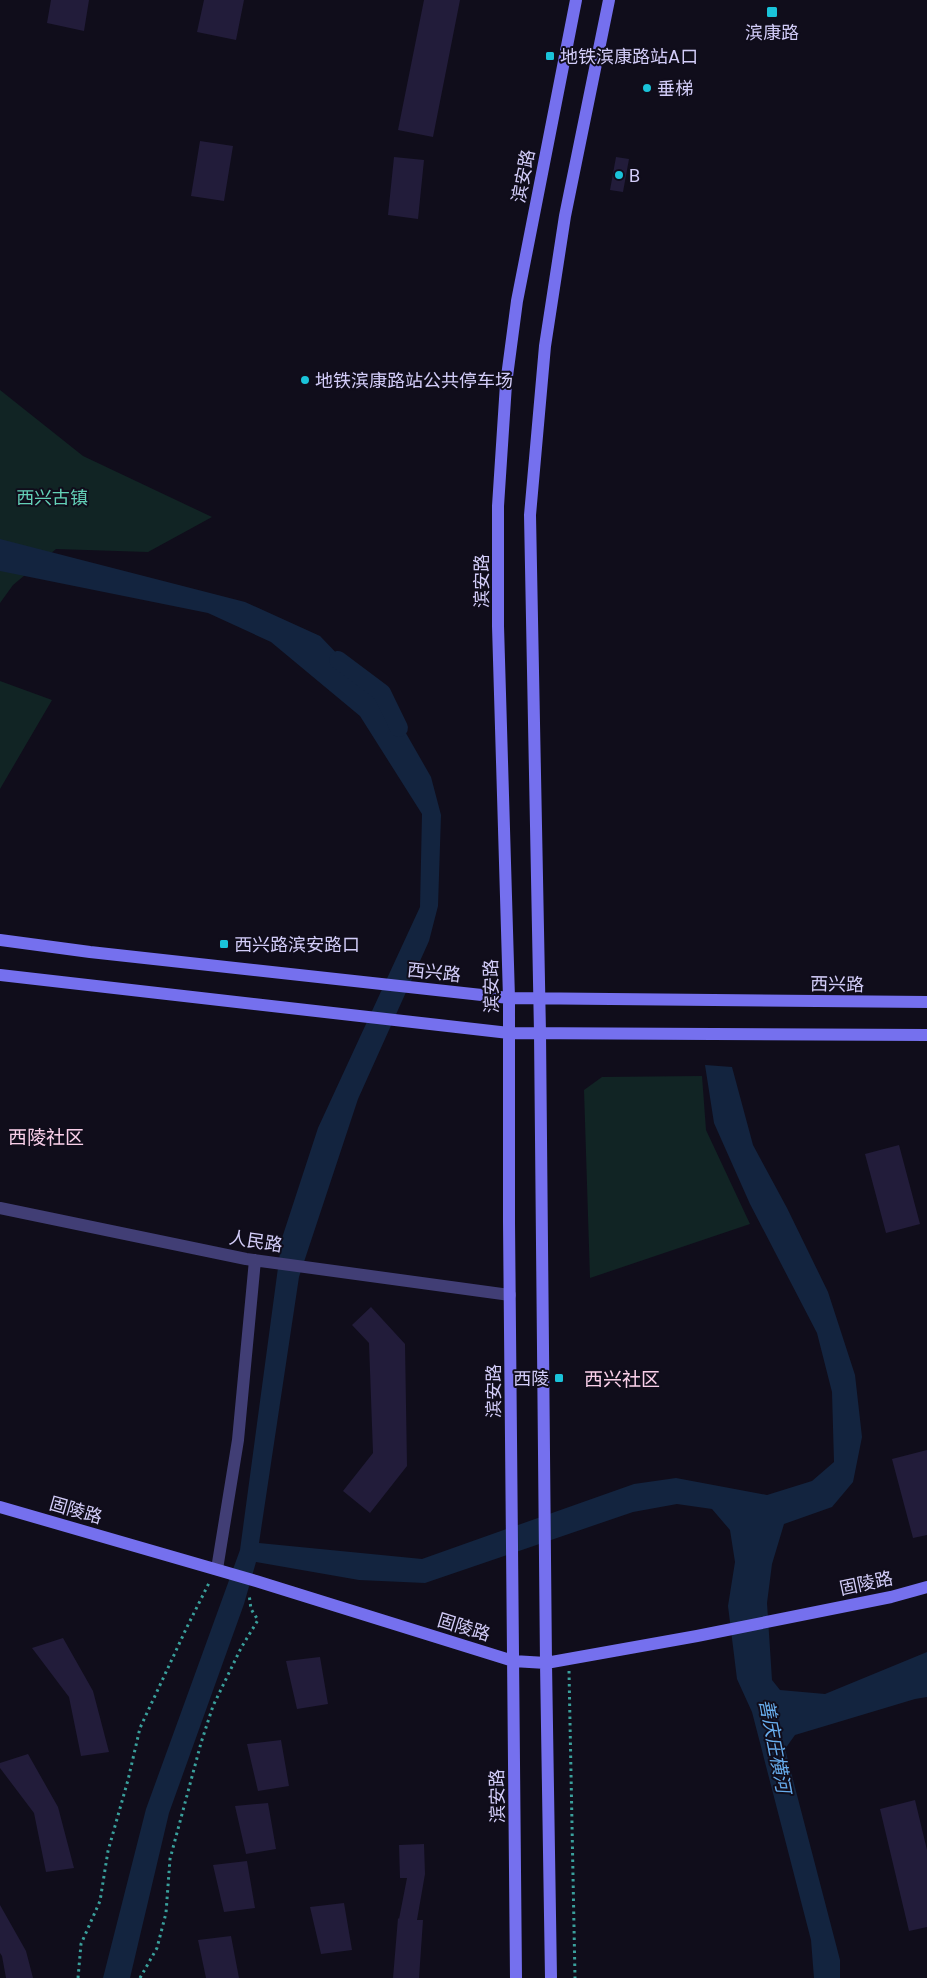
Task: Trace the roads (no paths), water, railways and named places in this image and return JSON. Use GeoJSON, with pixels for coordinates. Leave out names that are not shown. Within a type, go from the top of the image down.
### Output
{"type":"FeatureCollection","features":[{"type":"Feature","properties":{"kind":"main road","name":"滨安路"},"geometry":{"type":"LineString","coordinates":[[516,1978],[509,998],[498,626],[498,506],[506,384],[517,301],[576,0]]}},
{"type":"Feature","properties":{"kind":"main road"},"geometry":{"type":"LineString","coordinates":[[551,1978],[540,1033],[530,516],[545,346],[564,216],[609,0]]}},
{"type":"Feature","properties":{"kind":"main road","name":"西兴路"},"geometry":{"type":"LineString","coordinates":[[0,940],[90,952],[509,998],[927,1002]]}},
{"type":"Feature","properties":{"kind":"main road"},"geometry":{"type":"LineString","coordinates":[[0,975],[509,1033],[927,1035]]}},
{"type":"Feature","properties":{"kind":"main road","name":"固陵路"},"geometry":{"type":"LineString","coordinates":[[0,1506],[256,1580],[513,1660],[546,1663],[697,1636],[891,1597],[927,1587]]}},
{"type":"Feature","properties":{"kind":"street","name":"人民路"},"geometry":{"type":"LineString","coordinates":[[0,1208],[254,1260],[510,1295]]}},
{"type":"Feature","properties":{"kind":"street"},"geometry":{"type":"LineString","coordinates":[[217,1569],[238,1440],[254,1260]]}},
{"type":"Feature","properties":{"kind":"water","name":"善庆庄横河"},"geometry":{"type":"Polygon","coordinates":[[[0,539],[245,602],[320,636],[395,714],[431,777],[441,815],[438,906],[429,941],[358,1099],[299,1277],[259,1543],[422,1559],[634,1484],[676,1478],[767,1495],[812,1481],[834,1462],[832,1392],[817,1333],[750,1204],[714,1123],[705,1065],[732,1067],[753,1145],[787,1208],[828,1292],[855,1375],[862,1437],[853,1482],[832,1507],[784,1524],[772,1564],[767,1603],[772,1680],[780,1690],[825,1694],[927,1652],[927,1697],[795,1735],[785,1749],[840,1960],[840,1978],[814,1978],[811,1940],[752,1712],[737,1679],[728,1606],[735,1562],[730,1530],[712,1509],[677,1504],[633,1512],[425,1583],[359,1580],[256,1562],[244,1604],[169,1813],[130,1978],[103,1978],[146,1809],[240,1550],[282,1238],[318,1128],[420,907],[422,814],[360,716],[271,642],[208,613],[0,571],[0,539]]]}},
{"type":"Feature","properties":{"kind":"waterway"},"geometry":{"type":"LineString","coordinates":[[338,660],[382,693],[399,728]]}},
{"type":"Feature","properties":{"kind":"place","name":"滨康路"},"geometry":{"type":"Point","coordinates":[772,12]}},
{"type":"Feature","properties":{"kind":"place","name":"地铁滨康路站A口"},"geometry":{"type":"Point","coordinates":[550,56]}},
{"type":"Feature","properties":{"kind":"place","name":"垂梯"},"geometry":{"type":"Point","coordinates":[647,88]}},
{"type":"Feature","properties":{"kind":"place","name":"B"},"geometry":{"type":"Point","coordinates":[619,175]}},
{"type":"Feature","properties":{"kind":"place","name":"地铁滨康路站公共停车场"},"geometry":{"type":"Point","coordinates":[305,380]}},
{"type":"Feature","properties":{"kind":"place","name":"西兴路滨安路口"},"geometry":{"type":"Point","coordinates":[224,944]}},
{"type":"Feature","properties":{"kind":"place","name":"西陵"},"geometry":{"type":"Point","coordinates":[559,1378]}},
{"type":"Feature","properties":{"kind":"district","name":"西陵社区"},"geometry":{"type":"Point","coordinates":[46,1137]}},
{"type":"Feature","properties":{"kind":"district","name":"西兴社区"},"geometry":{"type":"Point","coordinates":[622,1379]}},
{"type":"Feature","properties":{"kind":"park label","name":"西兴古镇"},"geometry":{"type":"Point","coordinates":[52,497]}}]}
